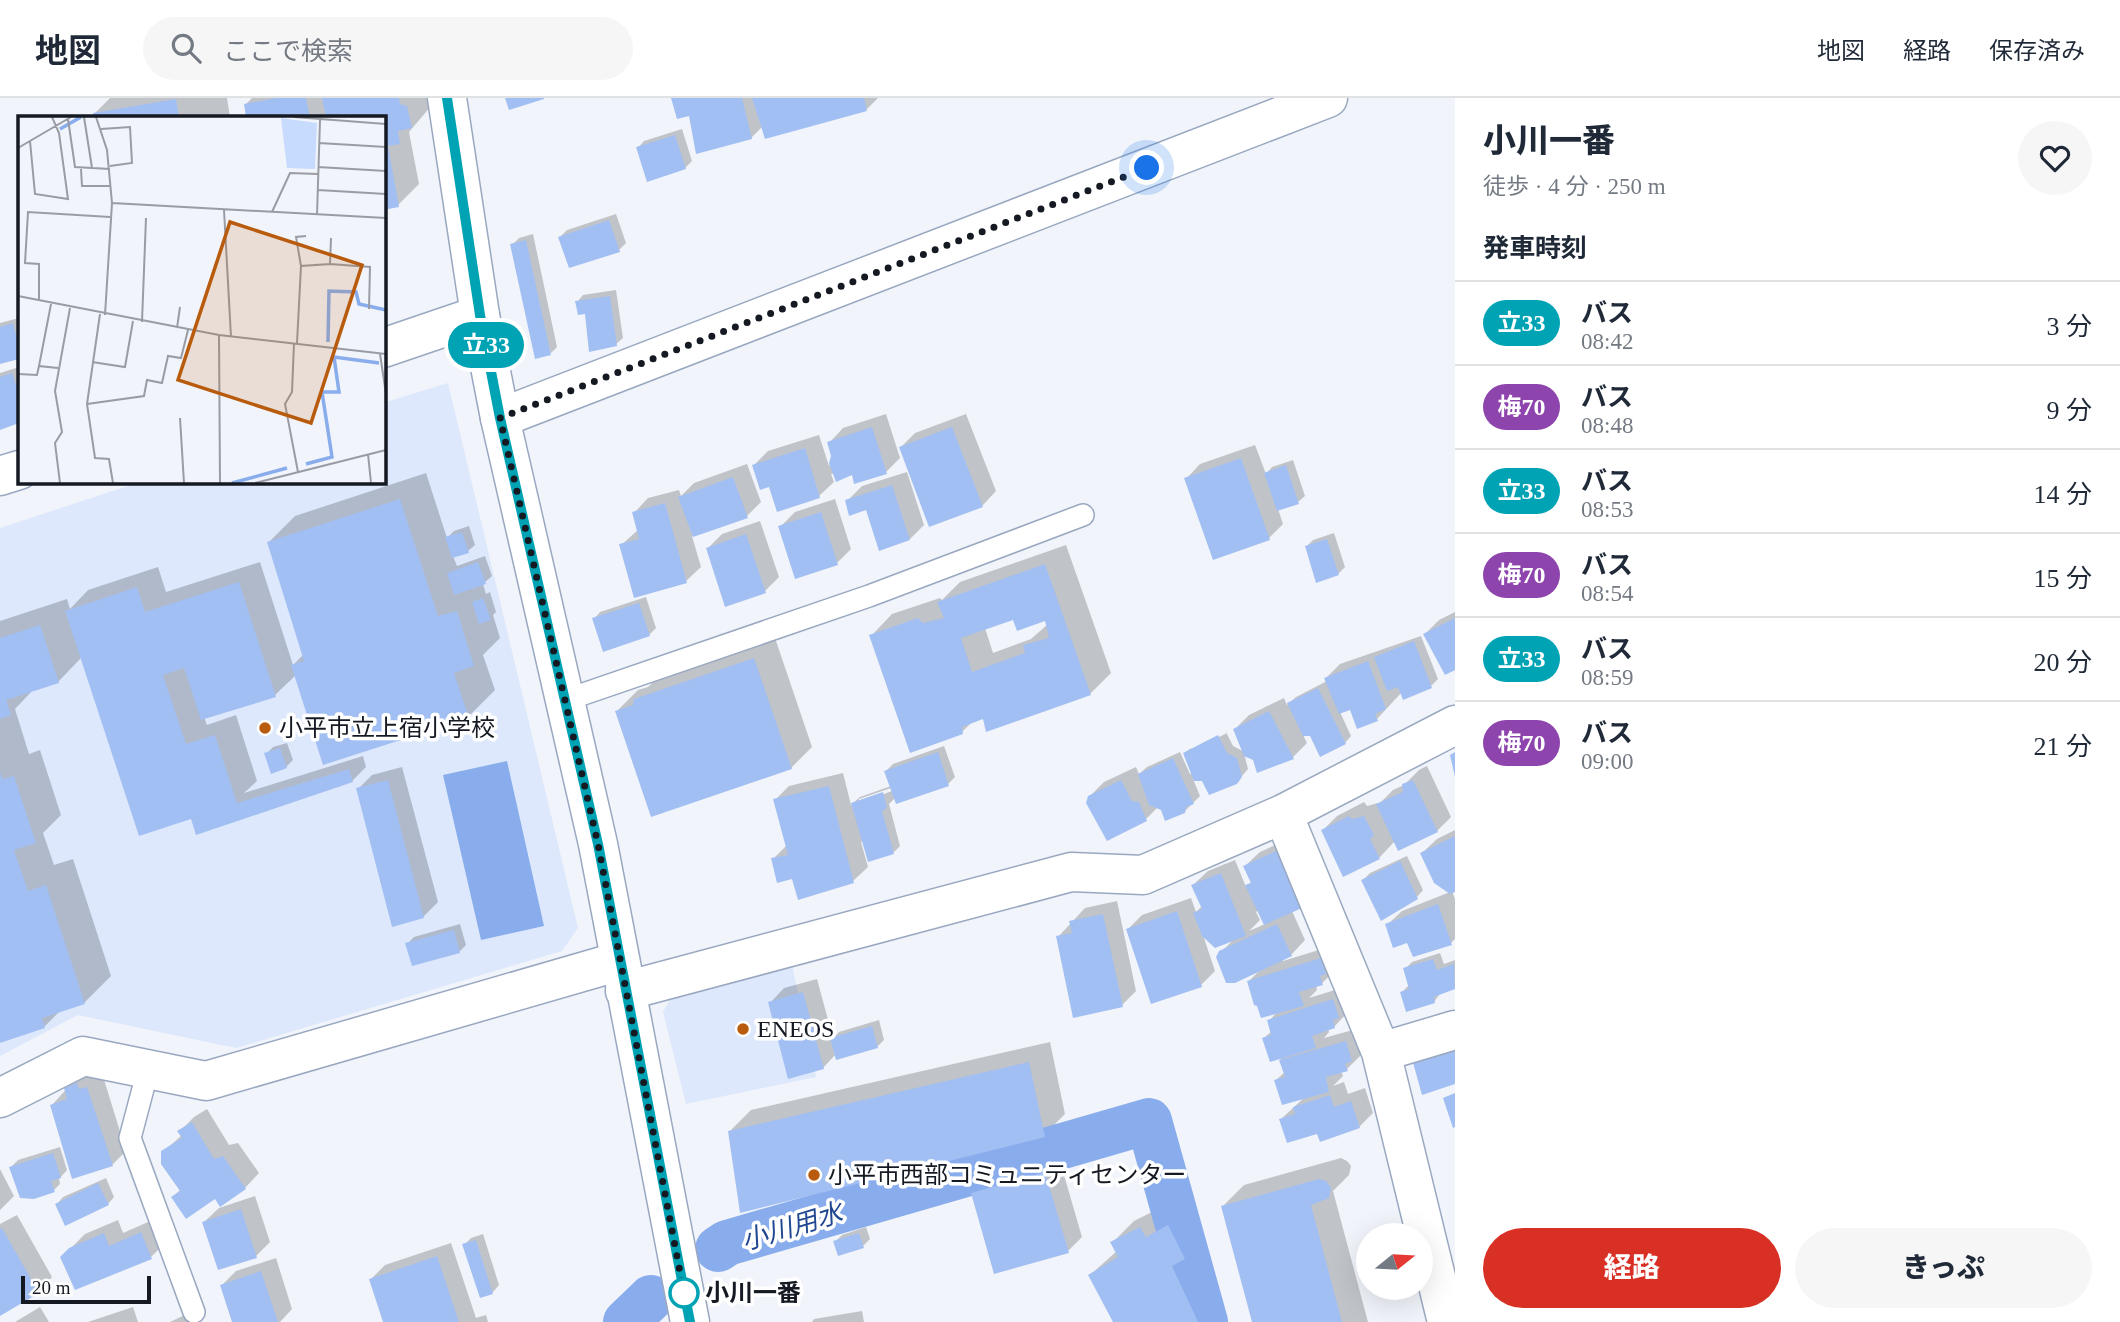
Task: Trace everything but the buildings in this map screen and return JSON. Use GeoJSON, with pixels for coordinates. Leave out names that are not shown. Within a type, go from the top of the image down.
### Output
{"type":"FeatureCollection","features":[{"type":"Feature","properties":{"kind":"street"},"geometry":{"type":"LineString","coordinates":[[447,98],[480,315],[500,418],[598,844],[690,1322]]}},
{"type":"Feature","properties":{"kind":"street"},"geometry":{"type":"LineString","coordinates":[[500,418],[1328,98]]}},
{"type":"Feature","properties":{"kind":"street"},"geometry":{"type":"LineString","coordinates":[[385,347],[480,315]]}},
{"type":"Feature","properties":{"kind":"street"},"geometry":{"type":"LineString","coordinates":[[0,476],[18,470]]}},
{"type":"Feature","properties":{"kind":"street"},"geometry":{"type":"LineString","coordinates":[[0,1098],[83,1056],[206,1081],[623,976],[1071,872],[1143,875],[1283,814],[1455,725]]}},
{"type":"Feature","properties":{"kind":"street"},"geometry":{"type":"LineString","coordinates":[[1283,814],[1381,1052],[1447,1322]]}},
{"type":"Feature","properties":{"kind":"street"},"geometry":{"type":"LineString","coordinates":[[1381,1052],[1455,1030]]}},
{"type":"Feature","properties":{"kind":"lane"},"geometry":{"type":"LineString","coordinates":[[563,701],[869,596],[1083,514]]}},
{"type":"Feature","properties":{"kind":"lane"},"geometry":{"type":"LineString","coordinates":[[148,1069],[130,1138],[194,1312]]}},
{"type":"Feature","properties":{"kind":"shaded area","name":"小平市立上宿小学校"},"geometry":{"type":"Polygon","coordinates":[[[448,383],[578,928],[562,951],[236,1048],[78,1015],[0,1056],[0,528],[137,483],[385,483],[385,402],[448,383]]]}},
{"type":"Feature","properties":{"kind":"shaded area"},"geometry":{"type":"Polygon","coordinates":[[[791,960],[816,1077],[686,1104],[663,1012],[677,987],[791,960]]]}},
{"type":"Feature","properties":{"kind":"water"},"geometry":{"type":"Polygon","coordinates":[[[507,761],[544,926],[481,940],[443,775],[507,761]]]}},
{"type":"Feature","properties":{"kind":"waterway","name":"小川用水"},"geometry":{"type":"LineString","coordinates":[[718,1249],[727,1243],[1149,1121],[1205,1322]]}},
{"type":"Feature","properties":{"kind":"waterway"},"geometry":{"type":"LineString","coordinates":[[626,1322],[651,1298]]}},
{"type":"Feature","properties":{"kind":"bus line","name":"立33"},"geometry":{"type":"LineString","coordinates":[[447,98],[480,315],[500,418],[598,844],[690,1322]]}},
{"type":"Feature","properties":{"kind":"place","name":"小平市立上宿小学校"},"geometry":{"type":"Point","coordinates":[265,728]}},
{"type":"Feature","properties":{"kind":"place","name":"ENEOS"},"geometry":{"type":"Point","coordinates":[743,1029]}},
{"type":"Feature","properties":{"kind":"place","name":"小平市西部コミュニティセンター"},"geometry":{"type":"Point","coordinates":[814,1175]}},
{"type":"Feature","properties":{"kind":"place","name":"小川一番"},"geometry":{"type":"Point","coordinates":[684,1293]}},
{"type":"Feature","properties":{"kind":"route"},"geometry":{"type":"LineString","coordinates":[[684,1293],[598,844],[500,418],[1147,168]]}}]}
